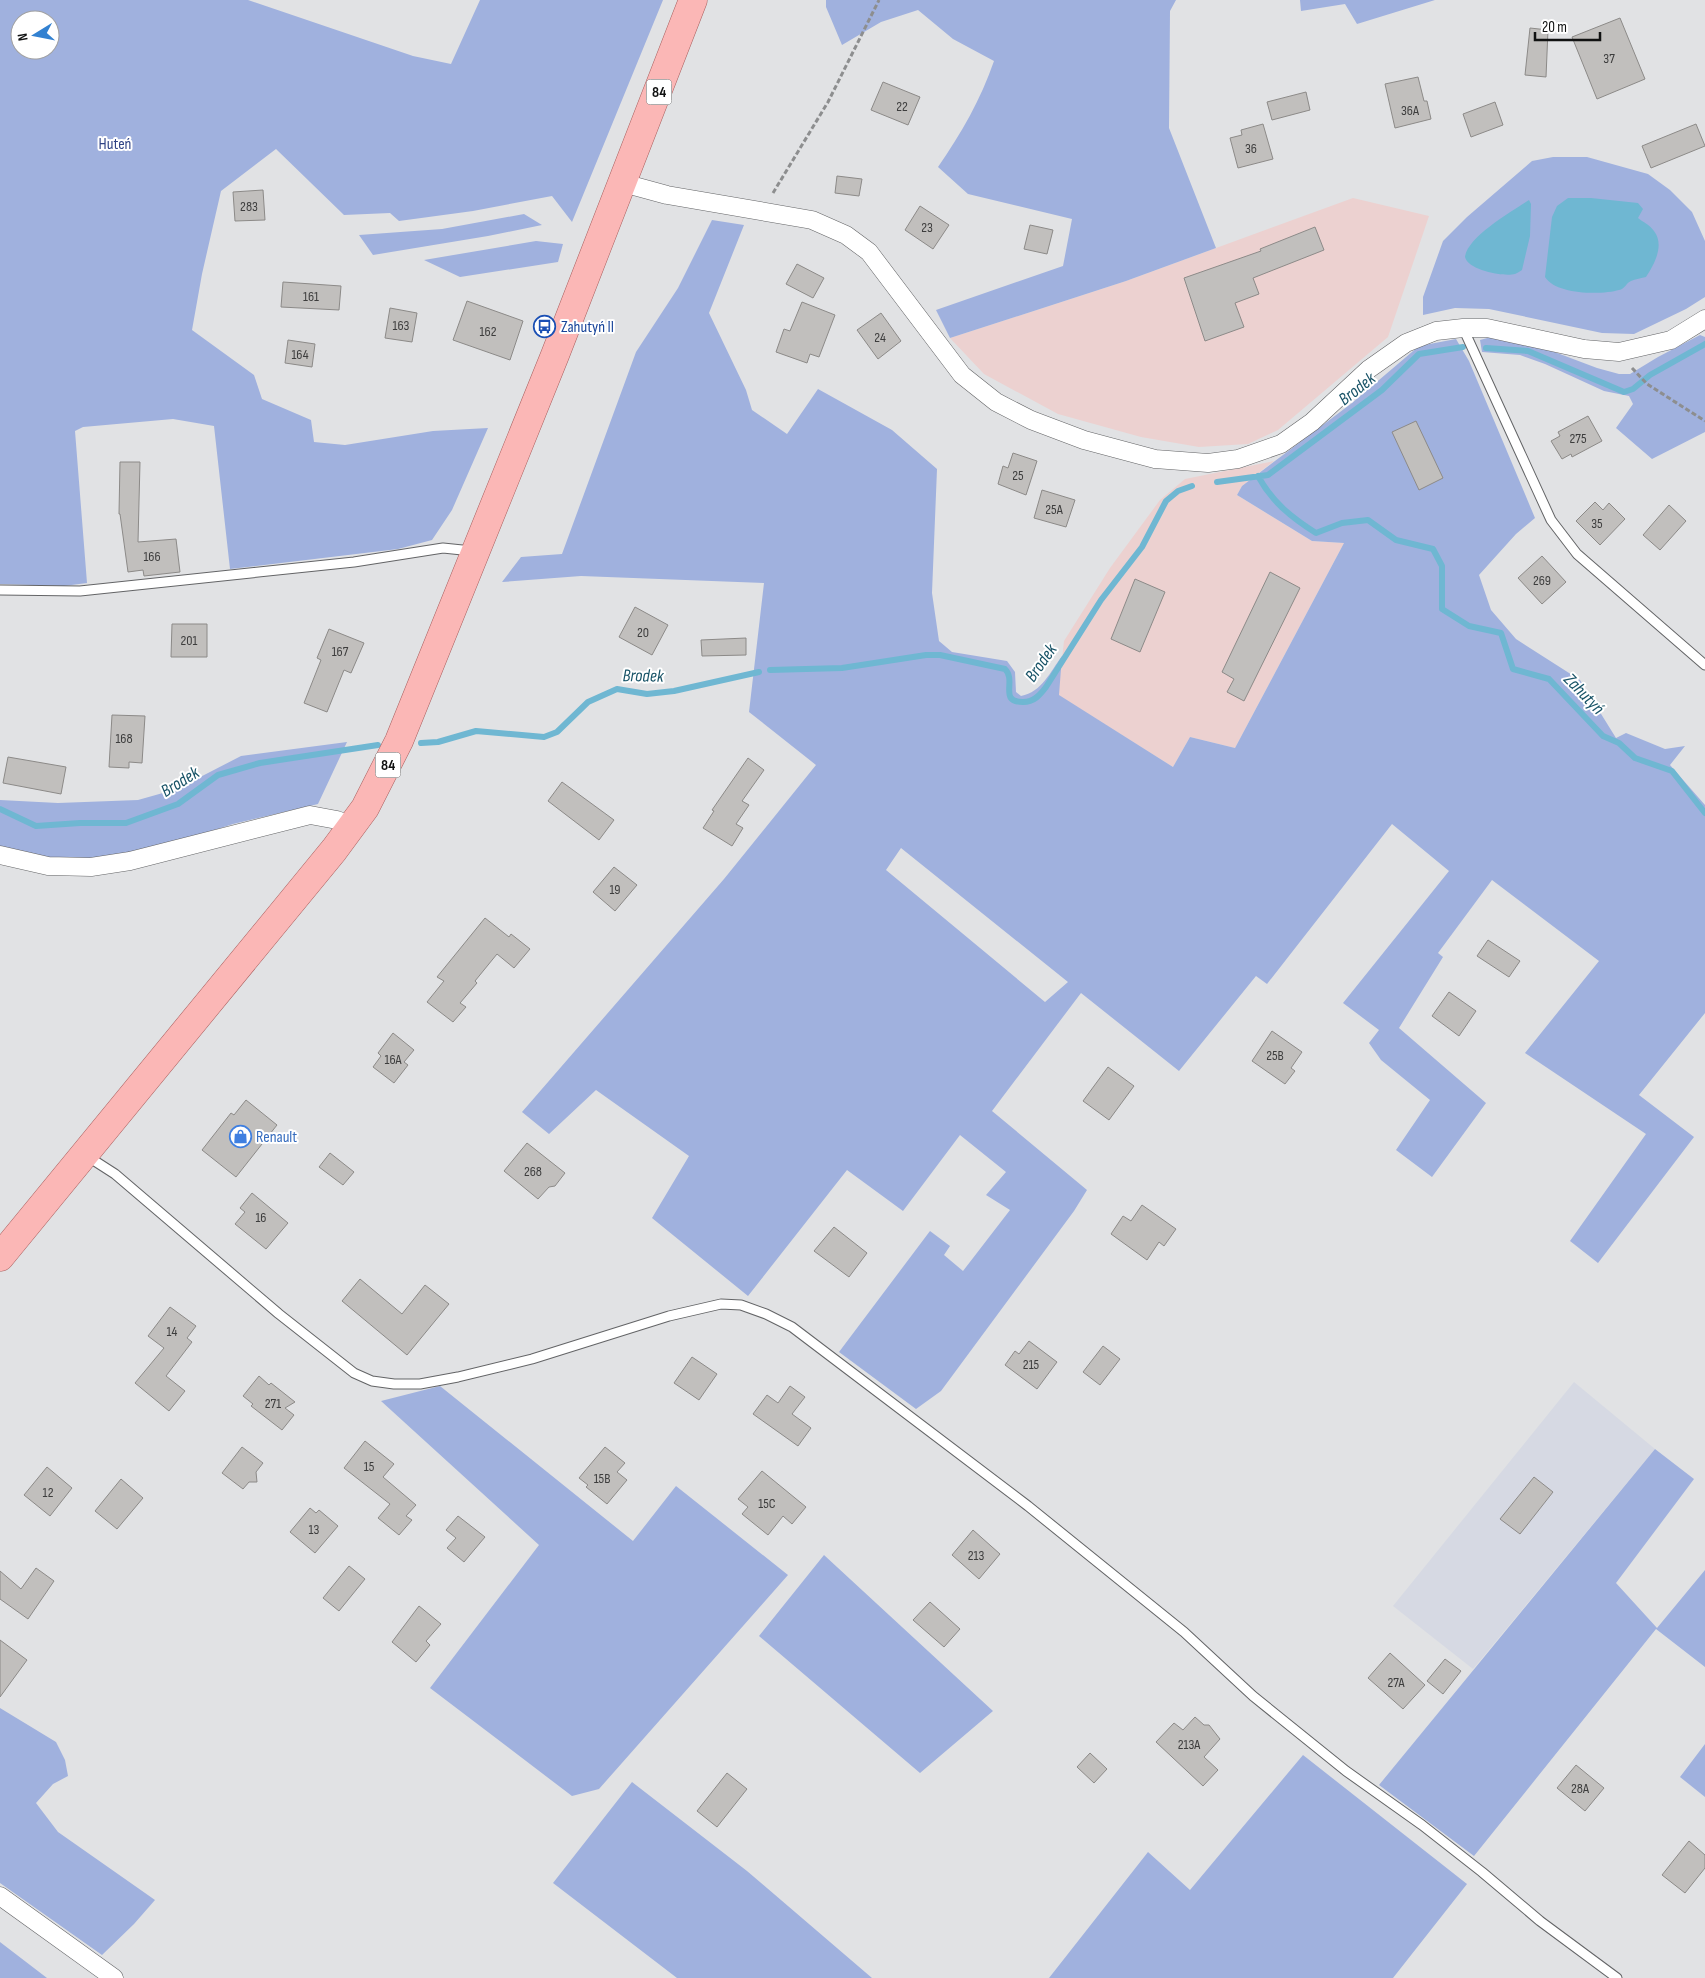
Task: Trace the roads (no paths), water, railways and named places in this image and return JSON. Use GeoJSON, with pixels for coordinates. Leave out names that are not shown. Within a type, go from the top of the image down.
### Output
{"type":"FeatureCollection","features":[{"type":"Feature","properties":{"kind":"main road","name":"84"},"geometry":{"type":"LineString","coordinates":[[0,1257],[352,827],[376,790],[477,552],[693,0]]}},
{"type":"Feature","properties":{"kind":"street"},"geometry":{"type":"LineString","coordinates":[[623,183],[667,195],[812,220],[846,235],[869,252],[962,375],[996,402],[1031,420],[1084,440],[1154,459],[1208,463],[1238,459],[1281,444],[1312,422],[1369,369],[1406,343],[1436,331],[1487,328],[1584,349],[1619,352],[1671,340],[1705,319]]}},
{"type":"Feature","properties":{"kind":"street"},"geometry":{"type":"LineString","coordinates":[[0,855],[48,866],[91,867],[130,861],[310,815],[337,820],[352,827]]}},
{"type":"Feature","properties":{"kind":"street"},"geometry":{"type":"LineString","coordinates":[[0,1896],[114,1978]]}},
{"type":"Feature","properties":{"kind":"lane"},"geometry":{"type":"LineString","coordinates":[[1463,328],[1551,520],[1577,554],[1705,665]]}},
{"type":"Feature","properties":{"kind":"lane"},"geometry":{"type":"LineString","coordinates":[[0,590],[80,591],[345,563],[443,548],[477,552]]}},
{"type":"Feature","properties":{"kind":"lane"},"geometry":{"type":"LineString","coordinates":[[84,1154],[115,1174],[279,1314],[334,1358],[354,1373],[372,1381],[394,1384],[420,1384],[458,1377],[532,1359],[669,1316],[721,1304],[741,1305],[766,1314],[792,1327],[1028,1506],[1184,1632],[1253,1696],[1346,1771],[1422,1825],[1540,1921],[1617,1978]]}},
{"type":"Feature","properties":{"kind":"waterway","name":"Brodek"},"geometry":{"type":"LineString","coordinates":[[1486,348],[1528,351],[1624,392],[1633,389],[1650,375],[1705,344]]}},
{"type":"Feature","properties":{"kind":"waterway","name":"Brodek"},"geometry":{"type":"LineString","coordinates":[[1217,482],[1268,475],[1382,390],[1419,354],[1463,347]]}},
{"type":"Feature","properties":{"kind":"waterway","name":"Zahutyń"},"geometry":{"type":"LineString","coordinates":[[1258,476],[1283,509],[1316,533],[1342,523],[1368,520],[1396,540],[1433,549],[1442,566],[1442,609],[1469,626],[1501,633],[1513,669],[1549,679],[1603,736],[1619,743],[1635,758],[1672,771],[1705,813]]}},
{"type":"Feature","properties":{"kind":"waterway","name":"Brodek"},"geometry":{"type":"LineString","coordinates":[[770,670],[842,668],[926,655],[940,655],[1005,669],[1008,674],[1009,695],[1011,699],[1023,702],[1030,701],[1046,687],[1101,600],[1142,547],[1166,501],[1178,491],[1192,486]]}},
{"type":"Feature","properties":{"kind":"waterway","name":"Brodek"},"geometry":{"type":"LineString","coordinates":[[421,743],[438,742],[476,731],[544,737],[557,732],[588,702],[617,689],[647,694],[674,691],[759,672]]}},
{"type":"Feature","properties":{"kind":"waterway","name":"Brodek"},"geometry":{"type":"LineString","coordinates":[[0,809],[36,826],[80,823],[126,823],[178,804],[218,775],[260,763],[378,745]]}},
{"type":"Feature","properties":{"kind":"place","name":"Zahutyń II"},"geometry":{"type":"Point","coordinates":[545,327]}},
{"type":"Feature","properties":{"kind":"place","name":"Renault"},"geometry":{"type":"Point","coordinates":[240,1137]}},
{"type":"Feature","properties":{"kind":"park label","name":"Huteń"},"geometry":{"type":"Point","coordinates":[115,144]}}]}
